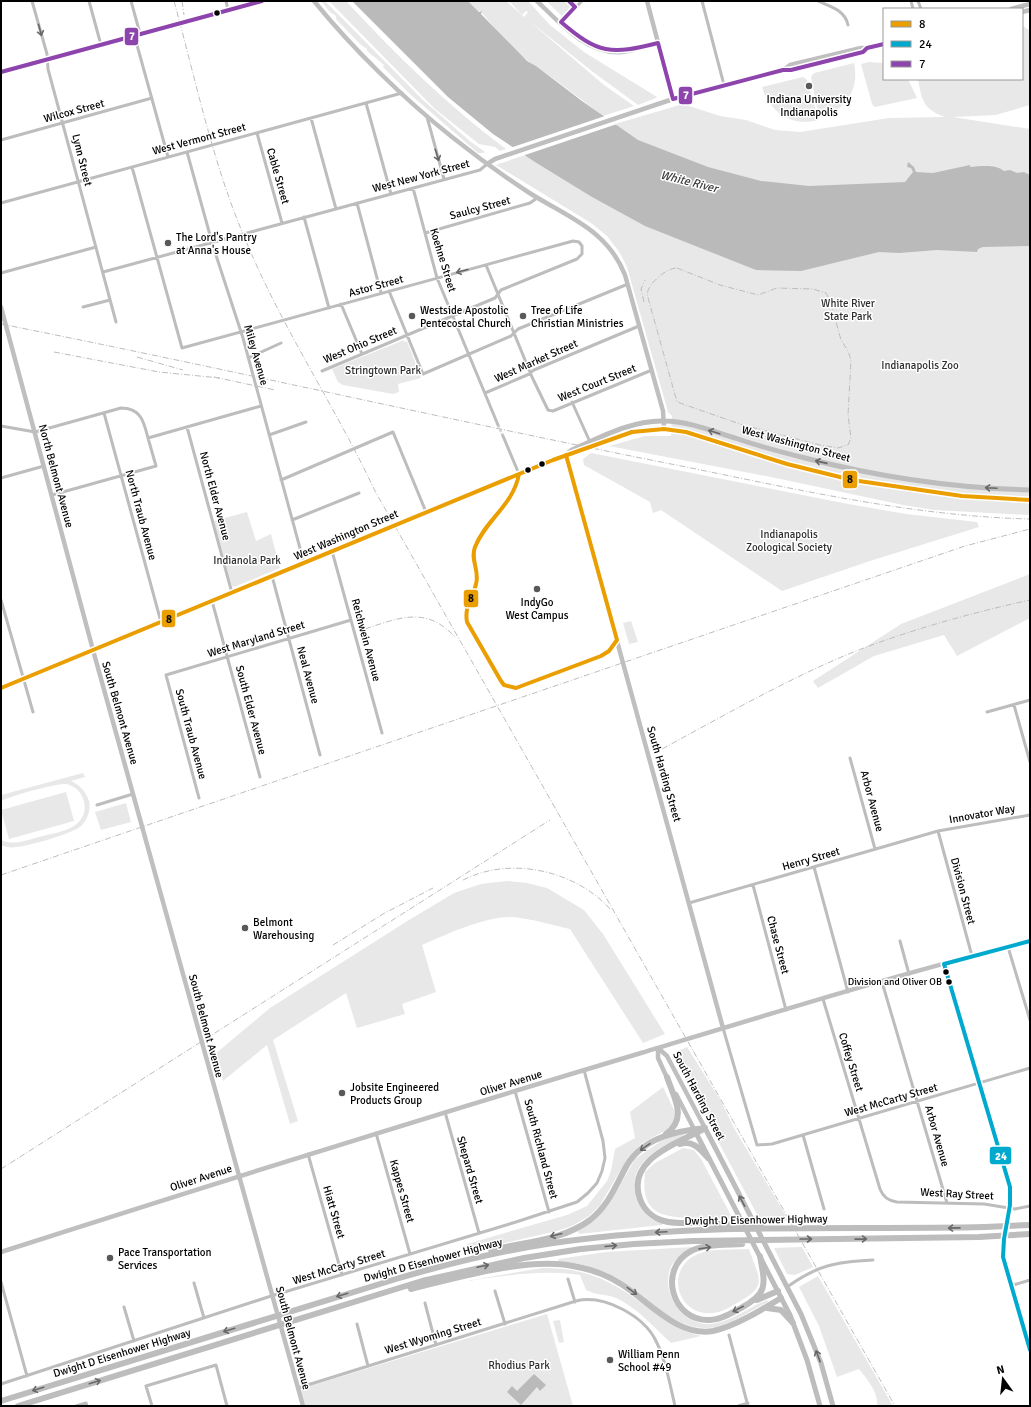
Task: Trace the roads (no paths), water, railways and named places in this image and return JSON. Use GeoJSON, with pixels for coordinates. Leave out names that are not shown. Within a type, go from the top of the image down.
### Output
{"type":"FeatureCollection","features":[{"type":"Feature","properties":{"kind":"highway"},"geometry":{"type":"LineString","coordinates":[[446,1265],[487,1251],[561,1235],[580,1226],[597,1214],[607,1203],[634,1156],[648,1144],[663,1136],[675,1126],[678,1118],[678,1111],[667,1076]]}},
{"type":"Feature","properties":{"kind":"highway"},"geometry":{"type":"LineString","coordinates":[[663,1136],[705,1128]]}},
{"type":"Feature","properties":{"kind":"highway"},"geometry":{"type":"LineString","coordinates":[[695,1131],[674,1145],[653,1156],[642,1168],[638,1179],[638,1190],[644,1206],[654,1217],[669,1222],[814,1229]]}},
{"type":"Feature","properties":{"kind":"highway"},"geometry":{"type":"LineString","coordinates":[[674,1145],[684,1142],[692,1144],[699,1148],[708,1158]]}},
{"type":"Feature","properties":{"kind":"highway","name":"Dwight D Eisenhower Highway"},"geometry":{"type":"LineString","coordinates":[[1,1401],[446,1265],[513,1250],[583,1239],[650,1233],[728,1230],[993,1227],[1030,1225]]}},
{"type":"Feature","properties":{"kind":"highway","name":"Dwight D Eisenhower Highway"},"geometry":{"type":"LineString","coordinates":[[18,1406],[269,1328],[450,1274],[548,1254],[634,1244],[822,1239],[992,1237],[1030,1234]]}},
{"type":"Feature","properties":{"kind":"highway"},"geometry":{"type":"LineString","coordinates":[[734,1242],[701,1248],[687,1253],[678,1262],[673,1272],[673,1293],[678,1304],[684,1311],[704,1320],[721,1318],[778,1291]]}},
{"type":"Feature","properties":{"kind":"highway"},"geometry":{"type":"LineString","coordinates":[[752,1302],[761,1293],[764,1286],[760,1256]]}},
{"type":"Feature","properties":{"kind":"highway"},"geometry":{"type":"LineString","coordinates":[[351,1303],[473,1274],[525,1266],[554,1264],[578,1267],[606,1276],[624,1285],[678,1325],[694,1330],[711,1331],[722,1328],[781,1298]]}},
{"type":"Feature","properties":{"kind":"highway"},"geometry":{"type":"LineString","coordinates":[[762,1309],[769,1307],[778,1308],[784,1312],[793,1323]]}},
{"type":"Feature","properties":{"kind":"main road"},"geometry":{"type":"LineString","coordinates":[[1,72],[262,1]]}},
{"type":"Feature","properties":{"kind":"main road"},"geometry":{"type":"LineString","coordinates":[[314,1],[342,32],[426,117],[487,164],[537,198],[588,228],[601,238],[619,261],[628,284],[663,411],[664,429]]}},
{"type":"Feature","properties":{"kind":"main road"},"geometry":{"type":"LineString","coordinates":[[537,1],[585,43],[604,51],[623,52],[658,43]]}},
{"type":"Feature","properties":{"kind":"main road"},"geometry":{"type":"LineString","coordinates":[[647,1],[673,100]]}},
{"type":"Feature","properties":{"kind":"main road"},"geometry":{"type":"LineString","coordinates":[[1014,8],[1030,4]]}},
{"type":"Feature","properties":{"kind":"main road","name":"West New York Street"},"geometry":{"type":"LineString","coordinates":[[487,164],[500,157],[664,102],[783,70],[791,70],[863,52],[867,48],[883,44]]}},
{"type":"Feature","properties":{"kind":"main road","name":"North Belmont Avenue"},"geometry":{"type":"LineString","coordinates":[[1,307],[93,650]]}},
{"type":"Feature","properties":{"kind":"main road","name":"West Washington Street"},"geometry":{"type":"LineString","coordinates":[[566,455],[572,450],[634,424],[664,421],[687,424],[765,448],[864,471],[932,483],[1030,490]]}},
{"type":"Feature","properties":{"kind":"main road","name":"West Washington Street"},"geometry":{"type":"LineString","coordinates":[[1,688],[519,474],[566,455],[574,454],[632,432],[664,429],[686,432],[787,464],[852,480],[962,496],[1030,500]]}},
{"type":"Feature","properties":{"kind":"main road","name":"South Harding Street"},"geometry":{"type":"LineString","coordinates":[[566,455],[723,1028]]}},
{"type":"Feature","properties":{"kind":"main road","name":"South Belmont Avenue"},"geometry":{"type":"LineString","coordinates":[[93,650],[303,1406]]}},
{"type":"Feature","properties":{"kind":"main road","name":"Oliver Avenue"},"geometry":{"type":"LineString","coordinates":[[1,1252],[445,1112],[723,1028],[972,956],[1030,941]]}},
{"type":"Feature","properties":{"kind":"main road","name":"South Harding Street"},"geometry":{"type":"LineString","coordinates":[[658,1048],[658,1058],[793,1323],[807,1360],[820,1406]]}},
{"type":"Feature","properties":{"kind":"main road","name":"South Harding Street"},"geometry":{"type":"LineString","coordinates":[[658,1048],[667,1056],[787,1287],[815,1346],[832,1406]]}},
{"type":"Feature","properties":{"kind":"main road"},"geometry":{"type":"LineString","coordinates":[[778,1291],[787,1287]]}},
{"type":"Feature","properties":{"kind":"main road"},"geometry":{"type":"LineString","coordinates":[[781,1298],[787,1287]]}},
{"type":"Feature","properties":{"kind":"street","name":"Lynn Street"},"geometry":{"type":"LineString","coordinates":[[32,1],[116,322]]}},
{"type":"Feature","properties":{"kind":"street"},"geometry":{"type":"LineString","coordinates":[[89,1],[101,45]]}},
{"type":"Feature","properties":{"kind":"street"},"geometry":{"type":"LineString","coordinates":[[131,1],[139,30],[137,44],[168,157]]}},
{"type":"Feature","properties":{"kind":"street"},"geometry":{"type":"LineString","coordinates":[[226,1],[228,10]]}},
{"type":"Feature","properties":{"kind":"street"},"geometry":{"type":"LineString","coordinates":[[560,22],[582,1]]}},
{"type":"Feature","properties":{"kind":"street"},"geometry":{"type":"LineString","coordinates":[[702,1],[724,85]]}},
{"type":"Feature","properties":{"kind":"street"},"geometry":{"type":"LineString","coordinates":[[818,1],[843,14],[848,25]]}},
{"type":"Feature","properties":{"kind":"street","name":"West Vermont Street"},"geometry":{"type":"LineString","coordinates":[[1,203],[402,93]]}},
{"type":"Feature","properties":{"kind":"street","name":"Wilcox Street"},"geometry":{"type":"LineString","coordinates":[[1,140],[152,98]]}},
{"type":"Feature","properties":{"kind":"street"},"geometry":{"type":"LineString","coordinates":[[366,103],[391,194]]}},
{"type":"Feature","properties":{"kind":"street"},"geometry":{"type":"LineString","coordinates":[[426,117],[444,179]]}},
{"type":"Feature","properties":{"kind":"street"},"geometry":{"type":"LineString","coordinates":[[311,118],[336,209]]}},
{"type":"Feature","properties":{"kind":"street","name":"Cable Street"},"geometry":{"type":"LineString","coordinates":[[257,133],[282,223]]}},
{"type":"Feature","properties":{"kind":"street","name":"Miley Avenue"},"geometry":{"type":"LineString","coordinates":[[188,152],[212,243],[248,358],[304,563]]}},
{"type":"Feature","properties":{"kind":"street","name":"West New York Street"},"geometry":{"type":"LineString","coordinates":[[103,272],[483,169],[487,164]]}},
{"type":"Feature","properties":{"kind":"street"},"geometry":{"type":"LineString","coordinates":[[132,167],[157,258]]}},
{"type":"Feature","properties":{"kind":"street","name":"Koehne Street"},"geometry":{"type":"LineString","coordinates":[[413,188],[437,278],[498,425]]}},
{"type":"Feature","properties":{"kind":"street","name":"Saulcy Street"},"geometry":{"type":"LineString","coordinates":[[425,232],[530,203],[537,198]]}},
{"type":"Feature","properties":{"kind":"street"},"geometry":{"type":"LineString","coordinates":[[356,203],[381,293]]}},
{"type":"Feature","properties":{"kind":"street"},"geometry":{"type":"LineString","coordinates":[[304,217],[329,308]]}},
{"type":"Feature","properties":{"kind":"street","name":"Astor Street"},"geometry":{"type":"LineString","coordinates":[[157,258],[182,348],[574,241]]}},
{"type":"Feature","properties":{"kind":"street","name":"West Ohio Street"},"geometry":{"type":"LineString","coordinates":[[322,371],[495,298],[501,290],[579,258],[583,253],[583,247],[579,242],[574,241]]}},
{"type":"Feature","properties":{"kind":"street"},"geometry":{"type":"LineString","coordinates":[[1,273],[96,247]]}},
{"type":"Feature","properties":{"kind":"street"},"geometry":{"type":"LineString","coordinates":[[486,265],[531,373]]}},
{"type":"Feature","properties":{"kind":"street"},"geometry":{"type":"LineString","coordinates":[[389,291],[423,374],[511,336],[518,329],[628,284]]}},
{"type":"Feature","properties":{"kind":"street"},"geometry":{"type":"LineString","coordinates":[[83,307],[110,300]]}},
{"type":"Feature","properties":{"kind":"street"},"geometry":{"type":"LineString","coordinates":[[341,304],[362,354]]}},
{"type":"Feature","properties":{"kind":"street","name":"West Market Street"},"geometry":{"type":"LineString","coordinates":[[485,393],[639,326]]}},
{"type":"Feature","properties":{"kind":"street"},"geometry":{"type":"LineString","coordinates":[[248,358],[281,343]]}},
{"type":"Feature","properties":{"kind":"street","name":"West Court Street"},"geometry":{"type":"LineString","coordinates":[[531,373],[545,407],[550,411],[652,370]]}},
{"type":"Feature","properties":{"kind":"street"},"geometry":{"type":"LineString","coordinates":[[572,402],[590,442]]}},
{"type":"Feature","properties":{"kind":"street"},"geometry":{"type":"LineString","coordinates":[[148,438],[261,406]]}},
{"type":"Feature","properties":{"kind":"street"},"geometry":{"type":"LineString","coordinates":[[1,426],[35,432],[122,408],[135,411],[143,420],[156,466],[52,495]]}},
{"type":"Feature","properties":{"kind":"street","name":"North Traub Avenue"},"geometry":{"type":"LineString","coordinates":[[104,413],[161,622]]}},
{"type":"Feature","properties":{"kind":"street"},"geometry":{"type":"LineString","coordinates":[[269,435],[306,422]]}},
{"type":"Feature","properties":{"kind":"street","name":"North Elder Avenue"},"geometry":{"type":"LineString","coordinates":[[187,427],[232,593]]}},
{"type":"Feature","properties":{"kind":"street"},"geometry":{"type":"LineString","coordinates":[[281,480],[393,432],[426,512]]}},
{"type":"Feature","properties":{"kind":"street"},"geometry":{"type":"LineString","coordinates":[[503,436],[519,474]]}},
{"type":"Feature","properties":{"kind":"street"},"geometry":{"type":"LineString","coordinates":[[1,478],[44,466]]}},
{"type":"Feature","properties":{"kind":"street"},"geometry":{"type":"LineString","coordinates":[[292,520],[358,493]]}},
{"type":"Feature","properties":{"kind":"street","name":"Reichwein Avenue"},"geometry":{"type":"LineString","coordinates":[[332,551],[382,733]]}},
{"type":"Feature","properties":{"kind":"street","name":"Neal Avenue"},"geometry":{"type":"LineString","coordinates":[[272,576],[320,755]]}},
{"type":"Feature","properties":{"kind":"street"},"geometry":{"type":"LineString","coordinates":[[1,600],[22,679],[33,712]]}},
{"type":"Feature","properties":{"kind":"street","name":"South Elder Avenue"},"geometry":{"type":"LineString","coordinates":[[212,601],[260,778]]}},
{"type":"Feature","properties":{"kind":"street","name":"West Maryland Street"},"geometry":{"type":"LineString","coordinates":[[166,675],[351,620]]}},
{"type":"Feature","properties":{"kind":"street","name":"South Traub Avenue"},"geometry":{"type":"LineString","coordinates":[[166,675],[199,798]]}},
{"type":"Feature","properties":{"kind":"street"},"geometry":{"type":"LineString","coordinates":[[987,712],[1030,700]]}},
{"type":"Feature","properties":{"kind":"street"},"geometry":{"type":"LineString","coordinates":[[1014,704],[1030,762]]}},
{"type":"Feature","properties":{"kind":"street","name":"Arbor Avenue"},"geometry":{"type":"LineString","coordinates":[[850,758],[875,849]]}},
{"type":"Feature","properties":{"kind":"street"},"geometry":{"type":"LineString","coordinates":[[97,805],[133,794]]}},
{"type":"Feature","properties":{"kind":"street","name":"Innovator Way"},"geometry":{"type":"LineString","coordinates":[[938,831],[1030,815]]}},
{"type":"Feature","properties":{"kind":"street","name":"Henry Street"},"geometry":{"type":"LineString","coordinates":[[689,903],[938,831]]}},
{"type":"Feature","properties":{"kind":"street","name":"Division Street"},"geometry":{"type":"LineString","coordinates":[[938,831],[972,956]]}},
{"type":"Feature","properties":{"kind":"street"},"geometry":{"type":"LineString","coordinates":[[814,867],[848,992]]}},
{"type":"Feature","properties":{"kind":"street","name":"Chase Street"},"geometry":{"type":"LineString","coordinates":[[753,885],[786,1010]]}},
{"type":"Feature","properties":{"kind":"street"},"geometry":{"type":"LineString","coordinates":[[900,941],[910,974]]}},
{"type":"Feature","properties":{"kind":"street"},"geometry":{"type":"LineString","coordinates":[[1008,947],[1030,1020]]}},
{"type":"Feature","properties":{"kind":"street"},"geometry":{"type":"LineString","coordinates":[[944,964],[1010,1187],[1010,1208],[1003,1250],[1004,1264],[1030,1350]]}},
{"type":"Feature","properties":{"kind":"street","name":"Arbor Avenue"},"geometry":{"type":"LineString","coordinates":[[882,982],[947,1203]]}},
{"type":"Feature","properties":{"kind":"street","name":"Coffey Street"},"geometry":{"type":"LineString","coordinates":[[823,999],[880,1189],[885,1197]]}},
{"type":"Feature","properties":{"kind":"street","name":"South Harding Street"},"geometry":{"type":"LineString","coordinates":[[723,1028],[757,1145]]}},
{"type":"Feature","properties":{"kind":"street","name":"West McCarty Street"},"geometry":{"type":"LineString","coordinates":[[757,1145],[772,1144],[1030,1068]]}},
{"type":"Feature","properties":{"kind":"street","name":"West McCarty Street"},"geometry":{"type":"LineString","coordinates":[[1,1384],[273,1296],[572,1204],[588,1193],[600,1176],[605,1154],[603,1141],[584,1070]]}},
{"type":"Feature","properties":{"kind":"street","name":"South Richland Street"},"geometry":{"type":"LineString","coordinates":[[515,1091],[549,1212]]}},
{"type":"Feature","properties":{"kind":"street","name":"Shepard Street"},"geometry":{"type":"LineString","coordinates":[[445,1112],[479,1233]]}},
{"type":"Feature","properties":{"kind":"street","name":"Kappes Street"},"geometry":{"type":"LineString","coordinates":[[376,1133],[410,1254]]}},
{"type":"Feature","properties":{"kind":"street"},"geometry":{"type":"LineString","coordinates":[[803,1135],[824,1209]]}},
{"type":"Feature","properties":{"kind":"street","name":"Hiatt Street"},"geometry":{"type":"LineString","coordinates":[[308,1154],[342,1276]]}},
{"type":"Feature","properties":{"kind":"street","name":"West Ray Street"},"geometry":{"type":"LineString","coordinates":[[885,1197],[897,1202],[984,1204],[1019,1209],[1030,1206]]}},
{"type":"Feature","properties":{"kind":"street"},"geometry":{"type":"LineString","coordinates":[[787,1287],[810,1271],[845,1261],[873,1260]]}},
{"type":"Feature","properties":{"kind":"street"},"geometry":{"type":"LineString","coordinates":[[568,1279],[575,1302]]}},
{"type":"Feature","properties":{"kind":"street"},"geometry":{"type":"LineString","coordinates":[[1010,1286],[1030,1280]]}},
{"type":"Feature","properties":{"kind":"street"},"geometry":{"type":"LineString","coordinates":[[1,1282],[27,1376]]}},
{"type":"Feature","properties":{"kind":"street"},"geometry":{"type":"LineString","coordinates":[[194,1283],[204,1318]]}},
{"type":"Feature","properties":{"kind":"street"},"geometry":{"type":"LineString","coordinates":[[495,1291],[505,1324]]}},
{"type":"Feature","properties":{"kind":"street","name":"West Wyoming Street"},"geometry":{"type":"LineString","coordinates":[[298,1388],[588,1299],[609,1302],[619,1307],[647,1328],[659,1348],[675,1406]]}},
{"type":"Feature","properties":{"kind":"street"},"geometry":{"type":"LineString","coordinates":[[425,1303],[436,1345]]}},
{"type":"Feature","properties":{"kind":"street"},"geometry":{"type":"LineString","coordinates":[[124,1307],[134,1341]]}},
{"type":"Feature","properties":{"kind":"street"},"geometry":{"type":"LineString","coordinates":[[357,1324],[368,1366]]}},
{"type":"Feature","properties":{"kind":"street"},"geometry":{"type":"LineString","coordinates":[[730,1336],[748,1405],[738,1406]]}},
{"type":"Feature","properties":{"kind":"street"},"geometry":{"type":"LineString","coordinates":[[152,1406],[146,1386],[216,1365],[227,1406]]}},
{"type":"Feature","properties":{"kind":"street"},"geometry":{"type":"LineString","coordinates":[[76,1406],[86,1404]]}},
{"type":"Feature","properties":{"kind":"water","name":"White River"},"geometry":{"type":"Polygon","coordinates":[[[352,1],[468,1],[479,12],[482,11],[481,14],[527,61],[638,140],[708,167],[761,181],[809,186],[905,182],[913,172],[911,168],[907,167],[908,162],[914,167],[916,172],[933,173],[970,165],[970,167],[993,166],[1004,171],[1010,170],[1017,173],[1024,172],[1030,175],[1030,246],[983,247],[978,249],[977,252],[937,250],[899,253],[879,252],[801,271],[756,270],[645,226],[592,197],[535,162],[493,134],[448,97],[352,1]]]}},
{"type":"Feature","properties":{"kind":"water"},"geometry":{"type":"Polygon","coordinates":[[[534,1374],[546,1385],[540,1391],[537,1387],[521,1405],[507,1392],[512,1386],[517,1391],[534,1374]]]}},
{"type":"Feature","properties":{"kind":"tunnel"},"geometry":{"type":"LineString","coordinates":[[498,425],[503,436]]}},
{"type":"Feature","properties":{"kind":"railway"},"geometry":{"type":"LineString","coordinates":[[174,1],[224,183],[246,241],[276,305],[343,428],[375,491],[895,1406]]}},
{"type":"Feature","properties":{"kind":"railway"},"geometry":{"type":"LineString","coordinates":[[182,1],[184,15]]}},
{"type":"Feature","properties":{"kind":"railway"},"geometry":{"type":"LineString","coordinates":[[677,268],[720,285],[758,295],[777,288],[813,289],[826,293],[830,300],[841,340],[848,351],[851,360],[848,415],[851,438],[848,445],[838,448],[820,445],[740,424],[677,402],[647,294],[654,281],[663,273],[677,268]]}},
{"type":"Feature","properties":{"kind":"railway"},"geometry":{"type":"LineString","coordinates":[[644,302],[641,289],[645,280]]}},
{"type":"Feature","properties":{"kind":"railway"},"geometry":{"type":"LineString","coordinates":[[1,324],[583,446],[847,499],[938,512],[984,517],[1030,519]]}},
{"type":"Feature","properties":{"kind":"railway"},"geometry":{"type":"LineString","coordinates":[[54,352],[159,372],[220,378]]}},
{"type":"Feature","properties":{"kind":"railway"},"geometry":{"type":"LineString","coordinates":[[137,357],[183,370]]}},
{"type":"Feature","properties":{"kind":"railway"},"geometry":{"type":"LineString","coordinates":[[214,377],[275,390]]}},
{"type":"Feature","properties":{"kind":"railway"},"geometry":{"type":"LineString","coordinates":[[1,875],[965,546],[1030,529]]}},
{"type":"Feature","properties":{"kind":"railway"},"geometry":{"type":"LineString","coordinates":[[662,749],[782,685],[856,651],[942,622],[1030,600]]}},
{"type":"Feature","properties":{"kind":"railway"},"geometry":{"type":"LineString","coordinates":[[365,629],[402,618],[424,618],[435,621],[456,638]]}},
{"type":"Feature","properties":{"kind":"railway"},"geometry":{"type":"LineString","coordinates":[[1,1169],[550,820]]}},
{"type":"Feature","properties":{"kind":"railway"},"geometry":{"type":"LineString","coordinates":[[463,880],[481,873],[501,869],[521,868],[541,871],[560,876],[579,885],[596,896],[610,909]]}},
{"type":"Feature","properties":{"kind":"railway"},"geometry":{"type":"LineString","coordinates":[[333,945],[383,914],[433,888]]}},
{"type":"Feature","properties":{"kind":"place","name":"Indiana University Indianapolis"},"geometry":{"type":"Point","coordinates":[809,86]}},
{"type":"Feature","properties":{"kind":"place","name":"The Lord's Pantry at Anna's House"},"geometry":{"type":"Point","coordinates":[168,243]}},
{"type":"Feature","properties":{"kind":"place","name":"Westside Apostolic Pentecostal Church"},"geometry":{"type":"Point","coordinates":[412,316]}},
{"type":"Feature","properties":{"kind":"place","name":"Tree of Life Christian Ministries"},"geometry":{"type":"Point","coordinates":[523,316]}},
{"type":"Feature","properties":{"kind":"place","name":"IndyGo West Campus"},"geometry":{"type":"Point","coordinates":[537,589]}},
{"type":"Feature","properties":{"kind":"place","name":"Belmont Warehousing"},"geometry":{"type":"Point","coordinates":[245,928]}},
{"type":"Feature","properties":{"kind":"place","name":"Division and Oliver OB"},"geometry":{"type":"Point","coordinates":[949,982]}},
{"type":"Feature","properties":{"kind":"place","name":"Jobsite Engineered Products Group"},"geometry":{"type":"Point","coordinates":[342,1093]}},
{"type":"Feature","properties":{"kind":"place","name":"Pace Transportation Services"},"geometry":{"type":"Point","coordinates":[110,1258]}},
{"type":"Feature","properties":{"kind":"place","name":"William Penn School #49"},"geometry":{"type":"Point","coordinates":[610,1360]}},
{"type":"Feature","properties":{"kind":"park label","name":"White River State Park"},"geometry":{"type":"Point","coordinates":[848,309]}},
{"type":"Feature","properties":{"kind":"park label","name":"Indianapolis Zoo"},"geometry":{"type":"Point","coordinates":[920,365]}},
{"type":"Feature","properties":{"kind":"park label","name":"Stringtown Park"},"geometry":{"type":"Point","coordinates":[383,370]}},
{"type":"Feature","properties":{"kind":"park label","name":"Indianapolis Zoological Society"},"geometry":{"type":"Point","coordinates":[789,540]}},
{"type":"Feature","properties":{"kind":"park label","name":"Indianola Park"},"geometry":{"type":"Point","coordinates":[247,560]}},
{"type":"Feature","properties":{"kind":"park label","name":"Rhodius Park"},"geometry":{"type":"Point","coordinates":[519,1365]}}]}
